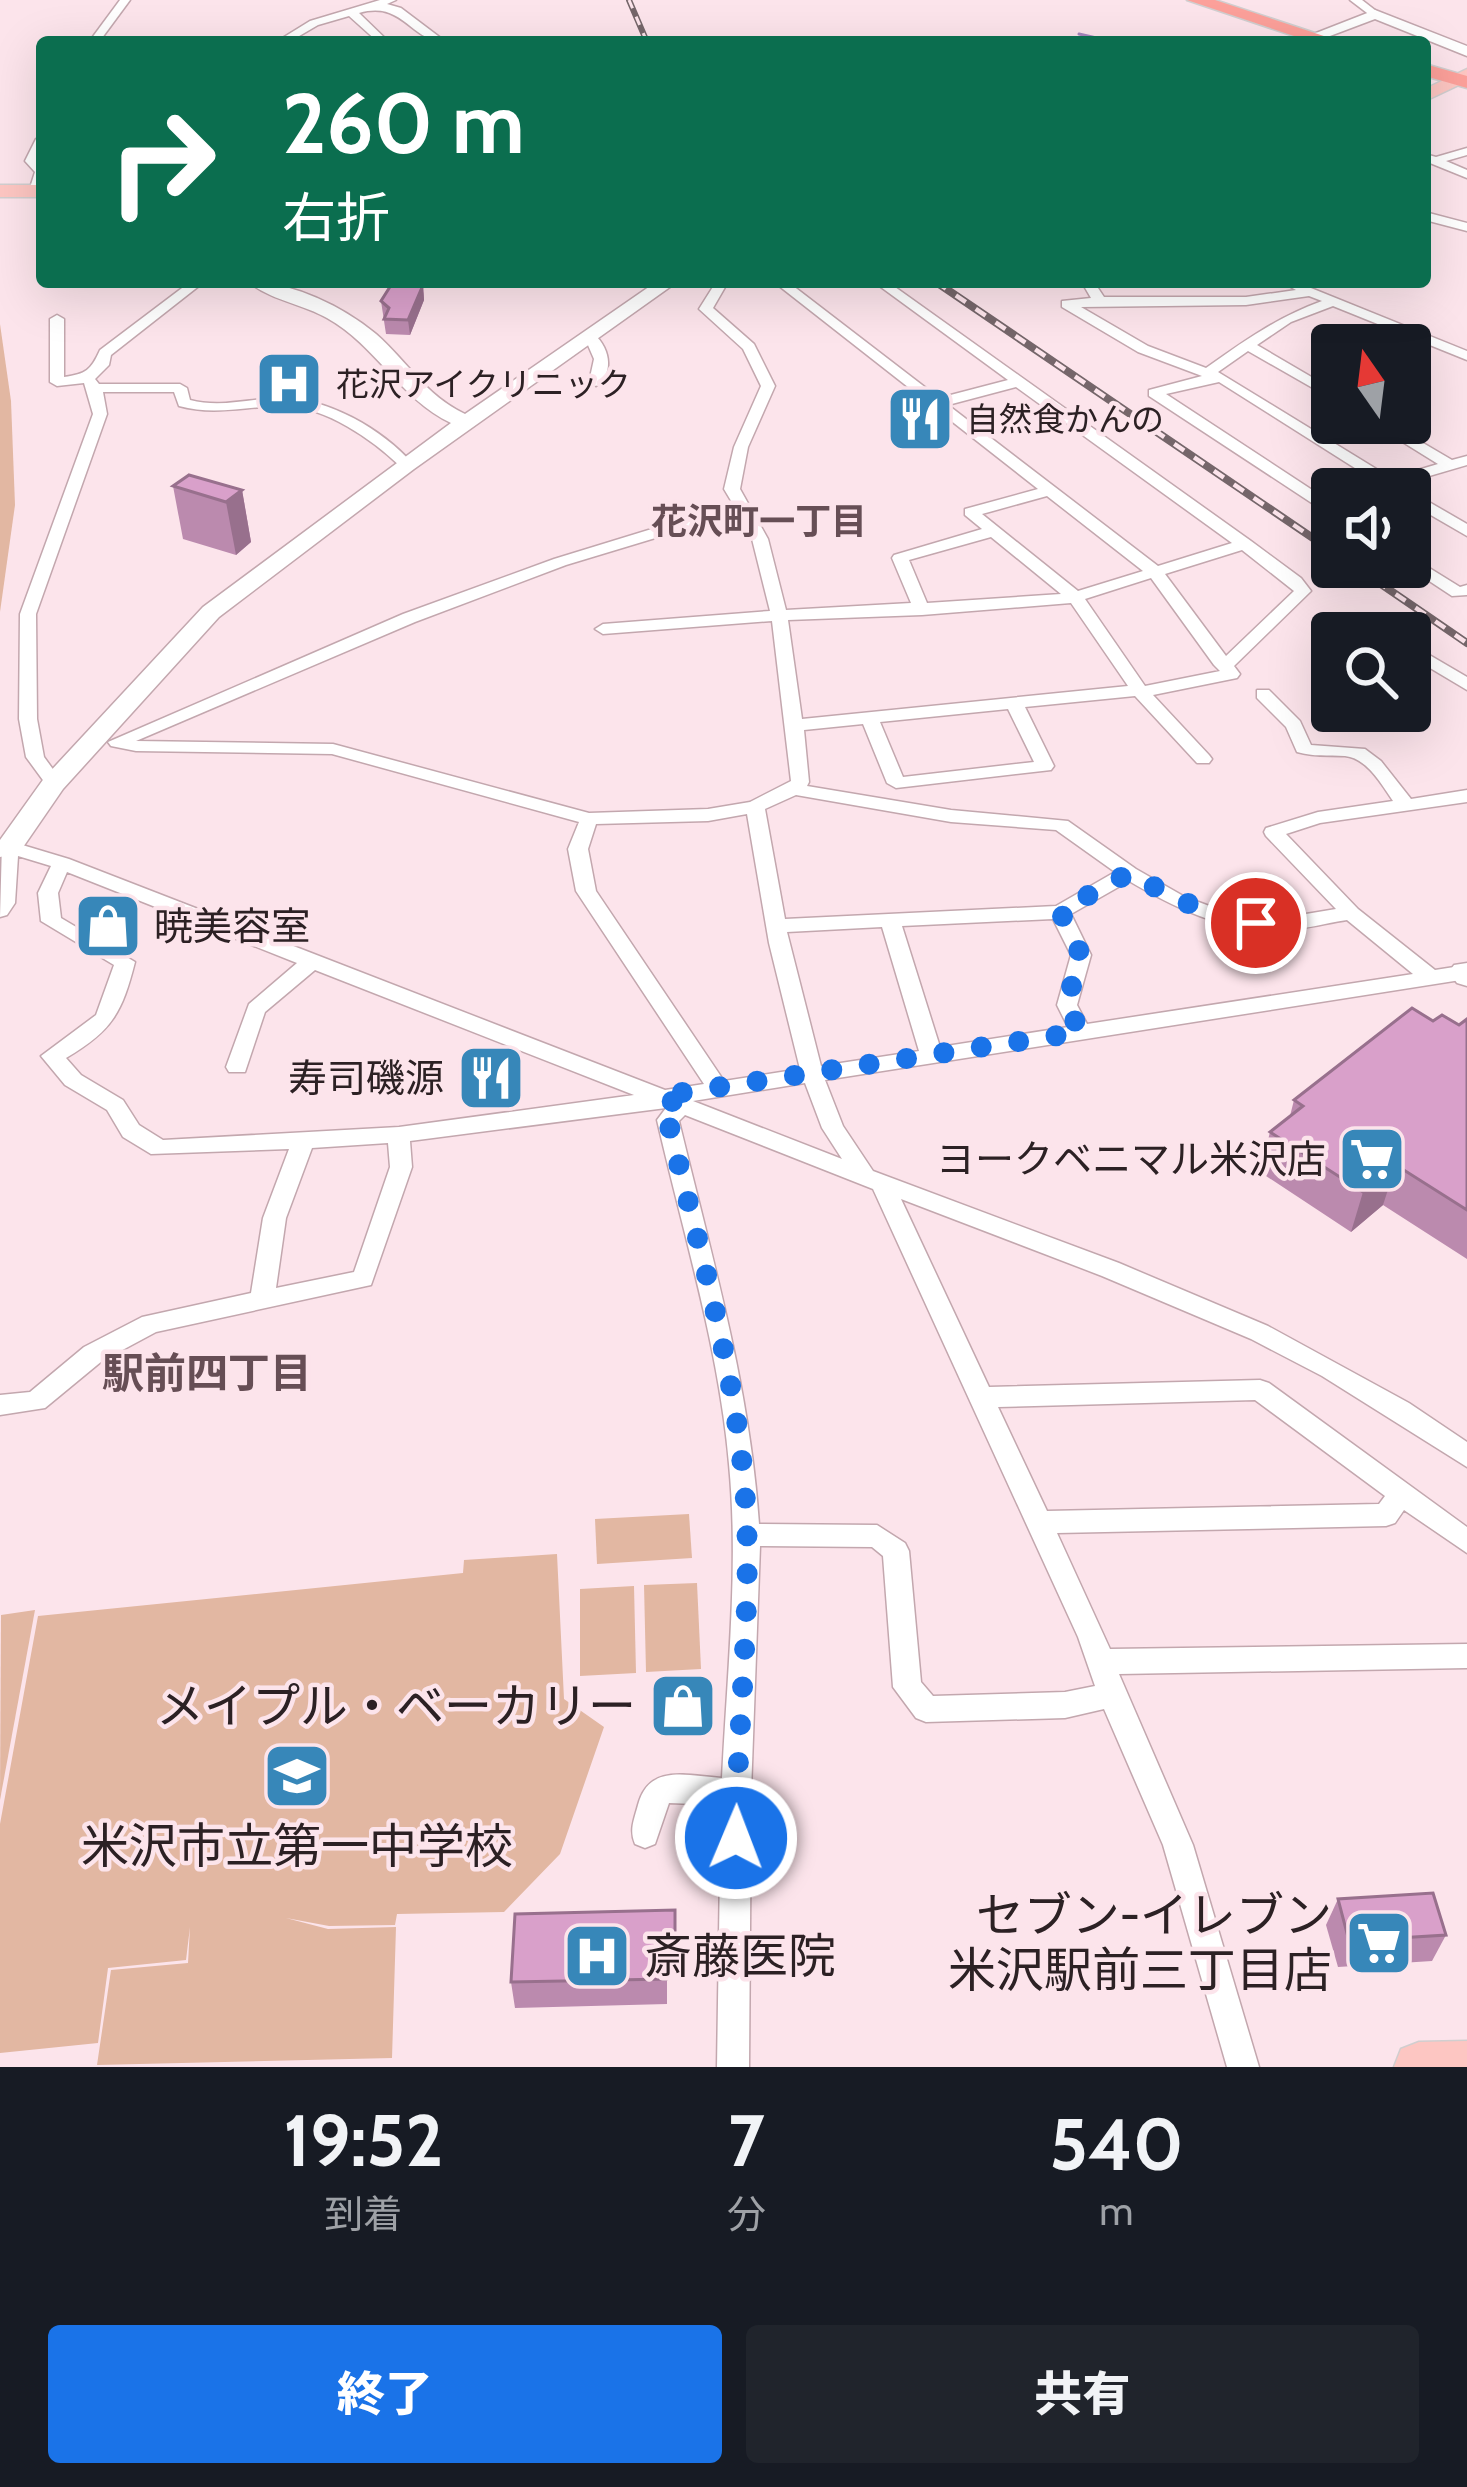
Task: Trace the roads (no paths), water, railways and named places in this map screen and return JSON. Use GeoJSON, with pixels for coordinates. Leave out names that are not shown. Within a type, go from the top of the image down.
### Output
{"type":"FeatureCollection","features":[{"type":"Feature","properties":{"kind":"highway"},"geometry":{"type":"LineString","coordinates":[[1196,0],[1303,36]]}},
{"type":"Feature","properties":{"kind":"highway"},"geometry":{"type":"LineString","coordinates":[[1431,71],[1464,75]]}},
{"type":"Feature","properties":{"kind":"main road"},"geometry":{"type":"LineString","coordinates":[[1431,92],[1464,75]]}},
{"type":"Feature","properties":{"kind":"main road"},"geometry":{"type":"LineString","coordinates":[[1419,2067],[1467,2066]]}},
{"type":"Feature","properties":{"kind":"street"},"geometry":{"type":"LineString","coordinates":[[98,36],[125,0]]}},
{"type":"Feature","properties":{"kind":"street"},"geometry":{"type":"LineString","coordinates":[[293,36],[345,11],[391,0]]}},
{"type":"Feature","properties":{"kind":"street"},"geometry":{"type":"LineString","coordinates":[[1355,0],[1375,14],[1467,50]]}},
{"type":"Feature","properties":{"kind":"street"},"geometry":{"type":"LineString","coordinates":[[378,5],[398,10],[433,36]]}},
{"type":"Feature","properties":{"kind":"street"},"geometry":{"type":"LineString","coordinates":[[345,11],[378,36]]}},
{"type":"Feature","properties":{"kind":"street"},"geometry":{"type":"LineString","coordinates":[[1324,36],[1375,14]]}},
{"type":"Feature","properties":{"kind":"street"},"geometry":{"type":"LineString","coordinates":[[1431,159],[1467,152]]}},
{"type":"Feature","properties":{"kind":"street"},"geometry":{"type":"LineString","coordinates":[[1431,159],[1467,174]]}},
{"type":"Feature","properties":{"kind":"street"},"geometry":{"type":"LineString","coordinates":[[1431,218],[1467,227]]}},
{"type":"Feature","properties":{"kind":"street"},"geometry":{"type":"LineString","coordinates":[[54,783],[35,757],[28,719],[28,614],[100,414],[91,383],[105,353],[189,288]]}},
{"type":"Feature","properties":{"kind":"street"},"geometry":{"type":"LineString","coordinates":[[272,288],[334,314],[370,339],[429,405],[468,423]]}},
{"type":"Feature","properties":{"kind":"street"},"geometry":{"type":"LineString","coordinates":[[0,911],[5,903],[4,848],[54,783],[211,612],[406,464],[659,288]]}},
{"type":"Feature","properties":{"kind":"street"},"geometry":{"type":"LineString","coordinates":[[118,742],[333,749],[589,819],[650,820],[755,807],[794,789],[800,782],[797,725],[777,616],[759,537],[732,490],[741,447],[768,386],[749,346],[706,309],[718,288]]}},
{"type":"Feature","properties":{"kind":"street"},"geometry":{"type":"LineString","coordinates":[[788,288],[1154,571],[1231,674],[1141,691],[797,725]]}},
{"type":"Feature","properties":{"kind":"street"},"geometry":{"type":"LineString","coordinates":[[888,288],[1245,544],[1303,591],[1232,661],[1220,661]]}},
{"type":"Feature","properties":{"kind":"street"},"geometry":{"type":"LineString","coordinates":[[1091,288],[1099,300]]}},
{"type":"Feature","properties":{"kind":"street"},"geometry":{"type":"LineString","coordinates":[[1300,288],[1467,356]]}},
{"type":"Feature","properties":{"kind":"street"},"geometry":{"type":"LineString","coordinates":[[1308,292],[1258,304],[1099,300],[1067,304],[1143,349],[1224,379],[1365,468]]}},
{"type":"Feature","properties":{"kind":"street"},"geometry":{"type":"LineString","coordinates":[[1311,493],[1154,393],[1211,374],[1245,344],[1286,319],[1332,302]]}},
{"type":"Feature","properties":{"kind":"street"},"geometry":{"type":"LineString","coordinates":[[57,319],[57,382],[180,388],[184,403],[200,409],[302,403],[390,447],[406,464]]}},
{"type":"Feature","properties":{"kind":"street"},"geometry":{"type":"LineString","coordinates":[[591,336],[600,350],[602,373],[596,382]]}},
{"type":"Feature","properties":{"kind":"street"},"geometry":{"type":"LineString","coordinates":[[1245,344],[1311,383]]}},
{"type":"Feature","properties":{"kind":"street"},"geometry":{"type":"LineString","coordinates":[[938,403],[1018,382]]}},
{"type":"Feature","properties":{"kind":"street"},"geometry":{"type":"LineString","coordinates":[[1422,444],[1459,462]]}},
{"type":"Feature","properties":{"kind":"street"},"geometry":{"type":"LineString","coordinates":[[1050,490],[970,512],[1075,597],[1141,691],[1203,759]]}},
{"type":"Feature","properties":{"kind":"street"},"geometry":{"type":"LineString","coordinates":[[87,748],[118,742],[409,618],[560,562],[741,507]]}},
{"type":"Feature","properties":{"kind":"street"},"geometry":{"type":"LineString","coordinates":[[1431,509],[1467,531]]}},
{"type":"Feature","properties":{"kind":"street"},"geometry":{"type":"LineString","coordinates":[[922,610],[900,558],[993,531]]}},
{"type":"Feature","properties":{"kind":"street"},"geometry":{"type":"LineString","coordinates":[[603,629],[1075,597],[1245,544]]}},
{"type":"Feature","properties":{"kind":"street"},"geometry":{"type":"LineString","coordinates":[[1431,575],[1458,593],[1467,590]]}},
{"type":"Feature","properties":{"kind":"street"},"geometry":{"type":"LineString","coordinates":[[1431,661],[1467,685]]}},
{"type":"Feature","properties":{"kind":"street"},"geometry":{"type":"LineString","coordinates":[[1263,694],[1294,725],[1304,748],[1321,755],[1349,751],[1364,755],[1406,805]]}},
{"type":"Feature","properties":{"kind":"street"},"geometry":{"type":"LineString","coordinates":[[869,717],[896,783],[1045,766],[1014,703]]}},
{"type":"Feature","properties":{"kind":"street"},"geometry":{"type":"LineString","coordinates":[[794,789],[951,816],[1061,825],[1178,901],[1228,920],[1282,924],[1351,913]]}},
{"type":"Feature","properties":{"kind":"street"},"geometry":{"type":"LineString","coordinates":[[1432,978],[1351,913],[1274,832],[1318,818],[1467,796]]}},
{"type":"Feature","properties":{"kind":"street"},"geometry":{"type":"LineString","coordinates":[[755,807],[776,926],[812,1073],[833,1128],[873,1180],[981,1397],[1100,1661],[1178,1845],[1243,2067]]}},
{"type":"Feature","properties":{"kind":"street"},"geometry":{"type":"LineString","coordinates":[[589,819],[578,849],[586,891],[716,1087]]}},
{"type":"Feature","properties":{"kind":"street"},"geometry":{"type":"LineString","coordinates":[[4,848],[62,863],[1276,1339],[1367,1386],[1467,1456]]}},
{"type":"Feature","properties":{"kind":"street"},"geometry":{"type":"LineString","coordinates":[[62,863],[48,893],[51,921],[125,962],[111,1015],[96,1031],[52,1056],[73,1080],[115,1105],[131,1131],[159,1148],[399,1135],[670,1101],[716,1087],[1466,974]]}},
{"type":"Feature","properties":{"kind":"street"},"geometry":{"type":"LineString","coordinates":[[776,926],[1060,911],[1129,873]]}},
{"type":"Feature","properties":{"kind":"street"},"geometry":{"type":"LineString","coordinates":[[1060,911],[1081,955],[1066,1005],[1081,1032]]}},
{"type":"Feature","properties":{"kind":"street"},"geometry":{"type":"LineString","coordinates":[[890,920],[932,1054]]}},
{"type":"Feature","properties":{"kind":"street"},"geometry":{"type":"LineString","coordinates":[[237,1067],[256,1010],[312,962]]}},
{"type":"Feature","properties":{"kind":"street"},"geometry":{"type":"LineString","coordinates":[[670,1101],[668,1120],[723,1353],[742,1460],[747,1535],[736,1792],[733,2067]]}},
{"type":"Feature","properties":{"kind":"street"},"geometry":{"type":"LineString","coordinates":[[0,1405],[36,1401],[93,1354],[151,1324],[363,1279],[401,1167],[399,1135]]}},
{"type":"Feature","properties":{"kind":"street"},"geometry":{"type":"LineString","coordinates":[[263,1298],[266,1242],[285,1177],[304,1142]]}},
{"type":"Feature","properties":{"kind":"street"},"geometry":{"type":"LineString","coordinates":[[981,1397],[1260,1390],[1467,1542]]}},
{"type":"Feature","properties":{"kind":"street"},"geometry":{"type":"LineString","coordinates":[[1039,1522],[1386,1515],[1401,1494]]}},
{"type":"Feature","properties":{"kind":"street"},"geometry":{"type":"LineString","coordinates":[[747,1535],[877,1536],[896,1551],[907,1687],[926,1709],[1065,1705],[1112,1695]]}},
{"type":"Feature","properties":{"kind":"street"},"geometry":{"type":"LineString","coordinates":[[1100,1661],[1467,1656]]}},
{"type":"Feature","properties":{"kind":"street"},"geometry":{"type":"LineString","coordinates":[[645,1834],[655,1796],[664,1789],[736,1792]]}},
{"type":"Feature","properties":{"kind":"waterway"},"geometry":{"type":"LineString","coordinates":[[1079,34],[1088,36]]}},
{"type":"Feature","properties":{"kind":"railway"},"geometry":{"type":"LineString","coordinates":[[629,0],[644,36]]}},
{"type":"Feature","properties":{"kind":"railway"},"geometry":{"type":"LineString","coordinates":[[945,288],[1311,537]]}},
{"type":"Feature","properties":{"kind":"railway"},"geometry":{"type":"LineString","coordinates":[[1387,588],[1467,643]]}},
{"type":"Feature","properties":{"kind":"place","name":"花沢アイクリニック"},"geometry":{"type":"Point","coordinates":[289,384]}},
{"type":"Feature","properties":{"kind":"place","name":"自然食かんの"},"geometry":{"type":"Point","coordinates":[920,419]}},
{"type":"Feature","properties":{"kind":"place","name":"暁美容室"},"geometry":{"type":"Point","coordinates":[108,926]}},
{"type":"Feature","properties":{"kind":"place","name":"寿司磯源"},"geometry":{"type":"Point","coordinates":[491,1078]}},
{"type":"Feature","properties":{"kind":"place","name":"ヨークベニマル米沢店"},"geometry":{"type":"Point","coordinates":[1372,1159]}},
{"type":"Feature","properties":{"kind":"place","name":"メイプル・ベーカリー"},"geometry":{"type":"Point","coordinates":[683,1706]}},
{"type":"Feature","properties":{"kind":"place","name":"米沢市立第一中学校"},"geometry":{"type":"Point","coordinates":[297,1776]}},
{"type":"Feature","properties":{"kind":"place","name":"セブン-イレブン 米沢駅前三丁目店"},"geometry":{"type":"Point","coordinates":[1379,1943]}},
{"type":"Feature","properties":{"kind":"place","name":"斎藤医院"},"geometry":{"type":"Point","coordinates":[597,1956]}},
{"type":"Feature","properties":{"kind":"district","name":"花沢町一丁目"},"geometry":{"type":"Point","coordinates":[759,521]}},
{"type":"Feature","properties":{"kind":"district","name":"駅前四丁目"},"geometry":{"type":"Point","coordinates":[207,1373]}}]}
